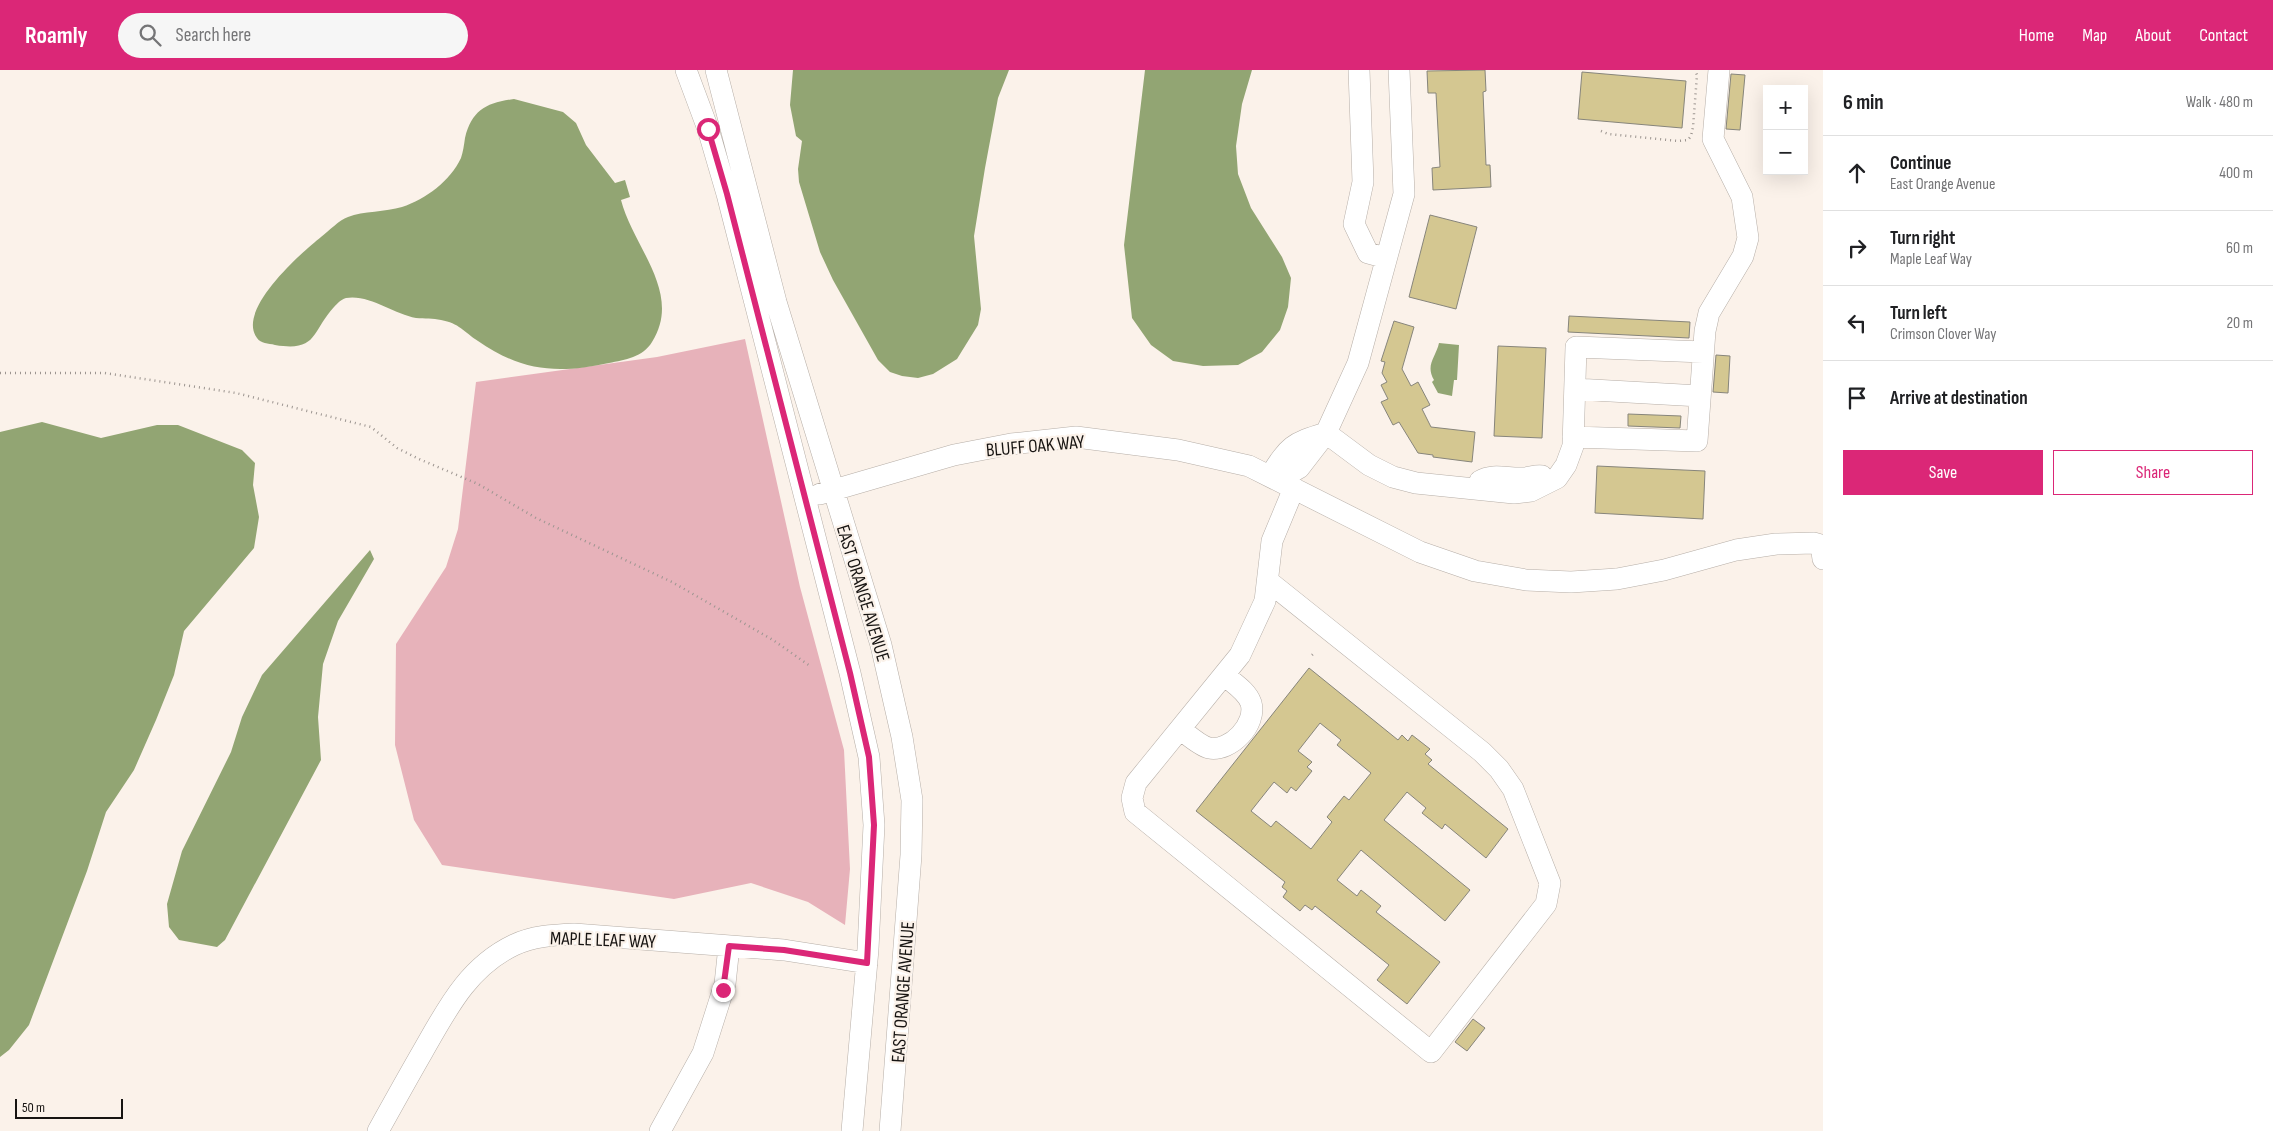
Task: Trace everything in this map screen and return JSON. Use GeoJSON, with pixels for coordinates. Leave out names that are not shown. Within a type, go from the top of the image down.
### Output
{"type":"FeatureCollection","features":[{"type":"Feature","properties":{"kind":"street","name":"EAST ORANGE AVENUE"},"geometry":{"type":"LineString","coordinates":[[686,70],[708,129],[727,194],[869,757],[874,825],[867,963],[852,1131]]}},
{"type":"Feature","properties":{"kind":"street","name":"EAST ORANGE AVENUE"},"geometry":{"type":"LineString","coordinates":[[716,70],[776,302],[881,645],[894,696],[912,800],[911,865],[890,1131]]}},
{"type":"Feature","properties":{"kind":"street"},"geometry":{"type":"LineString","coordinates":[[1359,70],[1363,182],[1354,224],[1368,253],[1386,258]]}},
{"type":"Feature","properties":{"kind":"street"},"geometry":{"type":"LineString","coordinates":[[1268,581],[1482,752],[1499,769],[1513,788],[1550,883],[1546,904],[1431,1052],[1135,812],[1132,798],[1136,783],[1240,655],[1265,601],[1281,481],[1299,468],[1326,433],[1359,358],[1363,321],[1378,287],[1404,194],[1399,70]]}},
{"type":"Feature","properties":{"kind":"street"},"geometry":{"type":"LineString","coordinates":[[1573,437],[1697,441],[1703,352],[1709,313],[1743,256],[1748,238],[1742,197],[1713,139],[1719,70]]}},
{"type":"Feature","properties":{"kind":"street"},"geometry":{"type":"LineString","coordinates":[[1326,433],[1369,465],[1393,477],[1416,483],[1468,488],[1514,485],[1531,491],[1558,478],[1566,465],[1573,446],[1576,347],[1703,352]]}},
{"type":"Feature","properties":{"kind":"street"},"geometry":{"type":"LineString","coordinates":[[1575,389],[1700,396]]}},
{"type":"Feature","properties":{"kind":"street","name":"BLUFF OAK WAY"},"geometry":{"type":"LineString","coordinates":[[805,500],[832,489],[954,455],[1011,444],[1076,438],[1178,450],[1248,466],[1420,552],[1475,571],[1526,580],[1571,582],[1617,579],[1664,570],[1736,550],[1776,544],[1814,543],[1822,549]]}},
{"type":"Feature","properties":{"kind":"street"},"geometry":{"type":"LineString","coordinates":[[1180,729],[1208,748],[1219,748],[1230,743],[1243,732],[1250,717],[1251,703],[1245,692],[1224,675]]}},
{"type":"Feature","properties":{"kind":"street","name":"MAPLE LEAF WAY"},"geometry":{"type":"LineString","coordinates":[[378,1131],[454,996],[475,972],[492,958],[515,944],[542,936],[574,934],[784,950],[867,963]]}},
{"type":"Feature","properties":{"kind":"street"},"geometry":{"type":"LineString","coordinates":[[660,1131],[703,1053],[725,984],[729,946]]}},
{"type":"Feature","properties":{"kind":"path"},"geometry":{"type":"LineString","coordinates":[[1601,131],[1608,134],[1678,141],[1688,140],[1693,127],[1696,70]]}},
{"type":"Feature","properties":{"kind":"path"},"geometry":{"type":"LineString","coordinates":[[0,373],[105,373],[236,392],[371,427],[397,448],[478,484],[536,518],[672,582],[772,640],[810,666]]}},
{"type":"Feature","properties":{"kind":"shaded area"},"geometry":{"type":"Polygon","coordinates":[[[793,70],[1009,70],[998,98],[974,236],[981,309],[978,325],[957,359],[933,374],[918,378],[902,376],[890,372],[878,360],[833,280],[820,252],[799,182],[798,169],[802,141],[796,136],[790,105],[793,70]]]}},
{"type":"Feature","properties":{"kind":"shaded area"},"geometry":{"type":"Polygon","coordinates":[[[1145,70],[1252,70],[1242,104],[1236,146],[1238,174],[1251,208],[1282,257],[1291,278],[1288,307],[1280,330],[1262,352],[1238,365],[1203,366],[1173,361],[1151,345],[1132,318],[1124,245],[1145,70]]]}},
{"type":"Feature","properties":{"kind":"shaded area"},"geometry":{"type":"Polygon","coordinates":[[[514,99],[563,112],[576,123],[586,145],[615,183],[625,180],[630,197],[621,200],[627,218],[653,270],[662,306],[660,324],[652,342],[644,351],[627,359],[573,369],[541,368],[510,359],[494,351],[461,328],[447,321],[408,316],[364,299],[355,298],[346,298],[338,303],[312,338],[299,346],[275,345],[265,343],[257,338],[253,326],[255,313],[263,298],[286,269],[345,218],[402,207],[428,194],[444,182],[461,158],[468,128],[476,114],[488,106],[514,99]]]}},
{"type":"Feature","properties":{"kind":"shaded area"},"geometry":{"type":"Polygon","coordinates":[[[745,339],[800,587],[844,750],[850,869],[845,925],[808,902],[751,883],[674,899],[442,865],[414,820],[395,745],[396,644],[446,567],[458,529],[476,382],[657,357],[745,339]]]}},
{"type":"Feature","properties":{"kind":"shaded area"},"geometry":{"type":"Polygon","coordinates":[[[1439,343],[1459,345],[1457,380],[1454,380],[1452,396],[1438,393],[1432,382],[1434,380],[1431,365],[1439,343]]]}},
{"type":"Feature","properties":{"kind":"shaded area"},"geometry":{"type":"Polygon","coordinates":[[[42,422],[101,438],[157,425],[178,425],[242,450],[255,463],[253,485],[259,517],[254,548],[184,631],[174,675],[134,770],[106,812],[87,871],[29,1025],[9,1050],[0,1057],[0,432],[42,422]]]}},
{"type":"Feature","properties":{"kind":"shaded area"},"geometry":{"type":"Polygon","coordinates":[[[370,550],[374,559],[338,621],[323,664],[318,717],[321,760],[225,940],[217,947],[179,940],[169,927],[167,904],[182,851],[231,752],[242,717],[262,675],[370,550]]]}},
{"type":"Feature","properties":{"kind":"building"},"geometry":{"type":"Polygon","coordinates":[[[1485,70],[1486,91],[1483,92],[1486,165],[1490,165],[1491,187],[1433,190],[1432,168],[1440,167],[1436,93],[1428,93],[1427,71],[1485,70]]]}},
{"type":"Feature","properties":{"kind":"building"},"geometry":{"type":"Polygon","coordinates":[[[1582,72],[1686,81],[1682,128],[1578,119],[1582,72]]]}},
{"type":"Feature","properties":{"kind":"building"},"geometry":{"type":"Polygon","coordinates":[[[1731,74],[1745,75],[1740,130],[1726,129],[1731,74]]]}},
{"type":"Feature","properties":{"kind":"building"},"geometry":{"type":"Polygon","coordinates":[[[1430,215],[1477,227],[1456,309],[1409,297],[1430,215]]]}},
{"type":"Feature","properties":{"kind":"building"},"geometry":{"type":"Polygon","coordinates":[[[1569,316],[1690,322],[1689,338],[1568,332],[1569,316]]]}},
{"type":"Feature","properties":{"kind":"building"},"geometry":{"type":"Polygon","coordinates":[[[1394,321],[1414,327],[1402,369],[1411,386],[1418,382],[1430,405],[1422,409],[1431,427],[1475,432],[1472,462],[1418,453],[1399,422],[1393,425],[1381,402],[1388,399],[1381,385],[1387,382],[1382,373],[1385,362],[1381,361],[1394,321]]]}},
{"type":"Feature","properties":{"kind":"building"},"geometry":{"type":"Polygon","coordinates":[[[1498,346],[1546,348],[1542,438],[1494,436],[1498,346]]]}},
{"type":"Feature","properties":{"kind":"building"},"geometry":{"type":"Polygon","coordinates":[[[1716,355],[1730,356],[1728,393],[1713,392],[1716,355]]]}},
{"type":"Feature","properties":{"kind":"building"},"geometry":{"type":"Polygon","coordinates":[[[1628,414],[1681,416],[1680,428],[1628,426],[1628,414]]]}},
{"type":"Feature","properties":{"kind":"building"},"geometry":{"type":"Polygon","coordinates":[[[1597,466],[1705,471],[1703,519],[1595,513],[1597,466]]]}},
{"type":"Feature","properties":{"kind":"building"},"geometry":{"type":"Polygon","coordinates":[[[1309,668],[1398,740],[1402,735],[1408,741],[1412,735],[1430,749],[1425,754],[1432,760],[1428,764],[1508,829],[1486,858],[1445,824],[1442,829],[1422,813],[1426,808],[1407,792],[1384,820],[1470,890],[1445,921],[1361,850],[1337,880],[1357,896],[1361,890],[1381,906],[1376,912],[1440,962],[1407,1004],[1377,980],[1389,965],[1315,906],[1312,910],[1305,905],[1300,911],[1283,897],[1287,891],[1282,887],[1285,882],[1196,811],[1309,668]],[[1320,723],[1298,751],[1312,762],[1307,767],[1312,771],[1296,791],[1291,787],[1287,793],[1274,782],[1251,811],[1271,827],[1276,821],[1311,849],[1332,822],[1327,817],[1344,796],[1349,800],[1371,773],[1337,745],[1341,740],[1320,723]]]}},
{"type":"Feature","properties":{"kind":"building"},"geometry":{"type":"Polygon","coordinates":[[[1473,1019],[1485,1028],[1467,1051],[1455,1042],[1473,1019]]]}},
{"type":"Feature","properties":{"kind":"route"},"geometry":{"type":"LineString","coordinates":[[708,129],[727,194],[850,673],[869,757],[874,825],[867,963],[784,950],[729,946],[723,990]]}}]}
